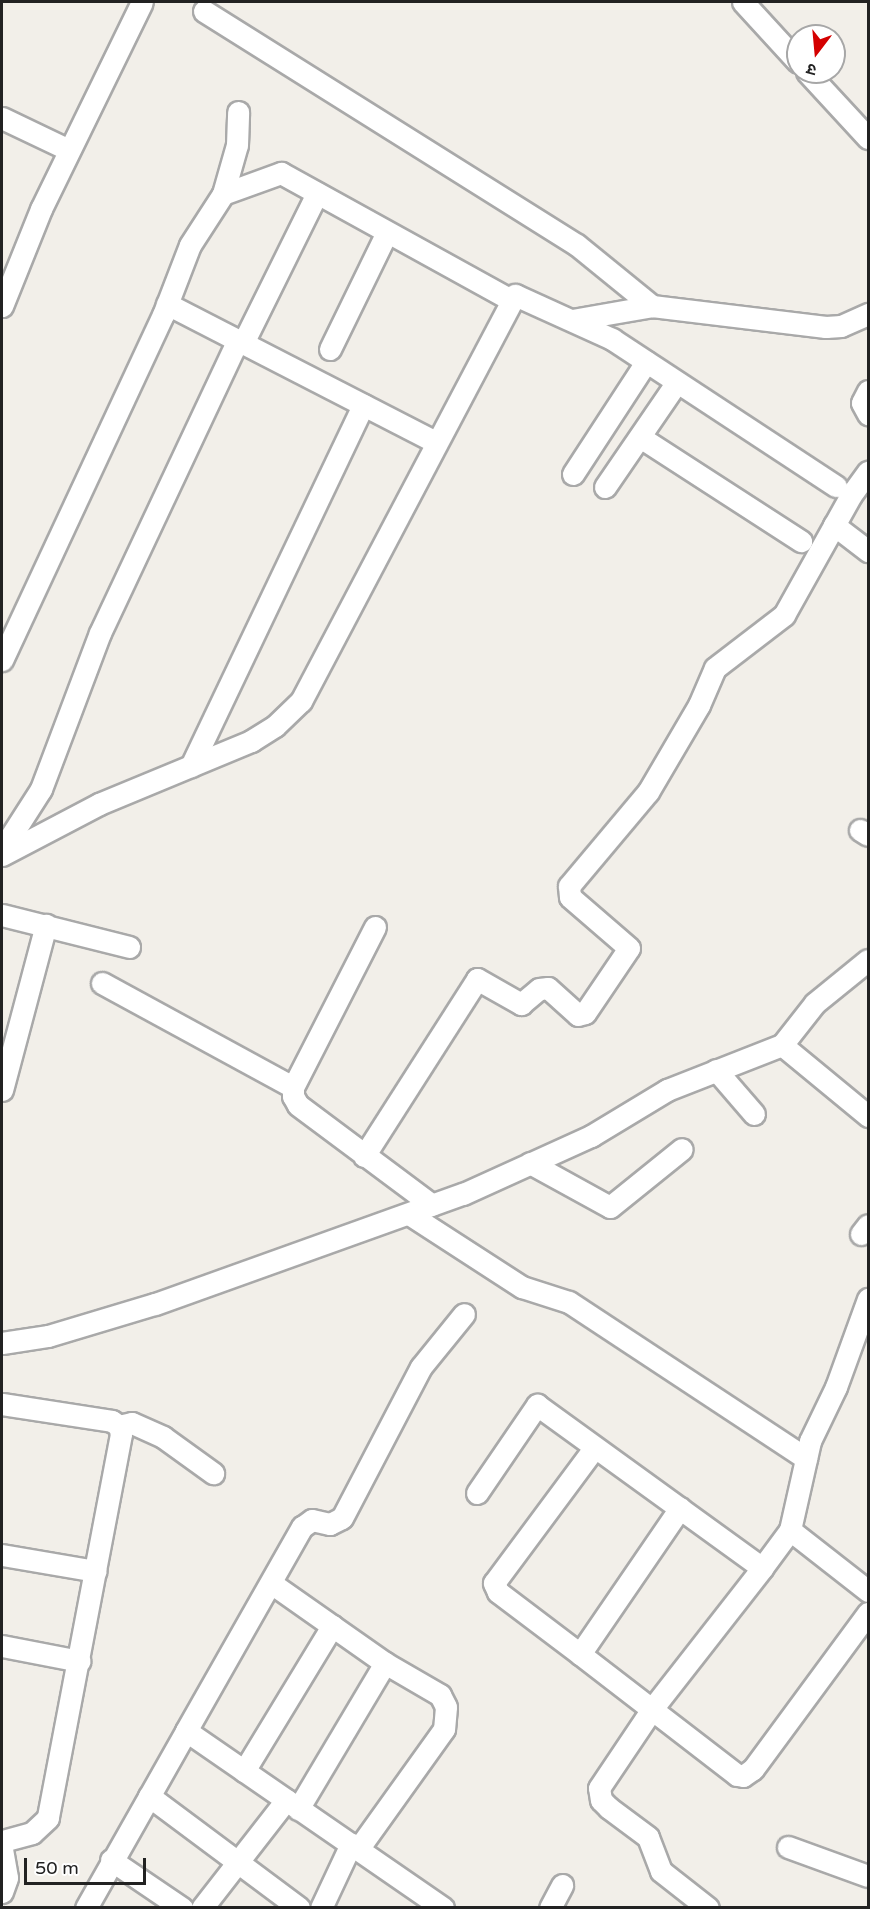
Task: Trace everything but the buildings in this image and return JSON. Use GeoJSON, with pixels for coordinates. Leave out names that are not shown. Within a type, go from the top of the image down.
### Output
{"type":"FeatureCollection","features":[{"type":"Feature","properties":{"kind":"street"},"geometry":{"type":"LineString","coordinates":[[2,306],[69,150],[142,2]]}},
{"type":"Feature","properties":{"kind":"street"},"geometry":{"type":"LineString","coordinates":[[743,2],[786,49]]}},
{"type":"Feature","properties":{"kind":"street"},"geometry":{"type":"LineString","coordinates":[[204,10],[577,245],[652,306]]}},
{"type":"Feature","properties":{"kind":"street"},"geometry":{"type":"LineString","coordinates":[[818,84],[868,138]]}},
{"type":"Feature","properties":{"kind":"street"},"geometry":{"type":"LineString","coordinates":[[2,660],[167,304],[190,245],[224,194],[236,154],[238,112]]}},
{"type":"Feature","properties":{"kind":"street"},"geometry":{"type":"LineString","coordinates":[[2,118],[69,150]]}},
{"type":"Feature","properties":{"kind":"street"},"geometry":{"type":"LineString","coordinates":[[224,194],[281,172],[509,299]]}},
{"type":"Feature","properties":{"kind":"street"},"geometry":{"type":"LineString","coordinates":[[2,853],[41,789],[100,633],[240,341],[317,193]]}},
{"type":"Feature","properties":{"kind":"street"},"geometry":{"type":"LineString","coordinates":[[330,350],[387,232]]}},
{"type":"Feature","properties":{"kind":"street"},"geometry":{"type":"LineString","coordinates":[[2,853],[99,804],[191,766],[275,726],[301,701],[509,299],[515,295],[524,296],[572,320],[646,362],[836,486]]}},
{"type":"Feature","properties":{"kind":"street"},"geometry":{"type":"LineString","coordinates":[[167,304],[435,442]]}},
{"type":"Feature","properties":{"kind":"street"},"geometry":{"type":"LineString","coordinates":[[572,320],[652,306],[826,327],[841,326],[868,314]]}},
{"type":"Feature","properties":{"kind":"street"},"geometry":{"type":"LineString","coordinates":[[573,474],[646,362]]}},
{"type":"Feature","properties":{"kind":"street"},"geometry":{"type":"LineString","coordinates":[[605,487],[678,382]]}},
{"type":"Feature","properties":{"kind":"street"},"geometry":{"type":"LineString","coordinates":[[868,391],[862,403],[868,414]]}},
{"type":"Feature","properties":{"kind":"street"},"geometry":{"type":"LineString","coordinates":[[191,766],[363,405]]}},
{"type":"Feature","properties":{"kind":"street"},"geometry":{"type":"LineString","coordinates":[[640,436],[801,541]]}},
{"type":"Feature","properties":{"kind":"street"},"geometry":{"type":"LineString","coordinates":[[364,1156],[477,979],[521,1004],[539,989],[548,988],[578,1015],[585,1013],[629,948],[570,897],[569,886],[648,792],[699,705],[715,668],[784,615],[834,525],[868,472]]}},
{"type":"Feature","properties":{"kind":"street"},"geometry":{"type":"LineString","coordinates":[[834,525],[868,551]]}},
{"type":"Feature","properties":{"kind":"street"},"geometry":{"type":"LineString","coordinates":[[2,915],[129,947]]}},
{"type":"Feature","properties":{"kind":"street"},"geometry":{"type":"LineString","coordinates":[[2,1090],[46,925]]}},
{"type":"Feature","properties":{"kind":"street"},"geometry":{"type":"LineString","coordinates":[[375,927],[293,1087],[298,1105],[432,1205]]}},
{"type":"Feature","properties":{"kind":"street"},"geometry":{"type":"LineString","coordinates":[[2,1343],[48,1336],[155,1304],[409,1214],[530,1163],[591,1136],[667,1090],[782,1045],[815,1003],[868,960]]}},
{"type":"Feature","properties":{"kind":"street"},"geometry":{"type":"LineString","coordinates":[[102,983],[293,1087]]}},
{"type":"Feature","properties":{"kind":"street"},"geometry":{"type":"LineString","coordinates":[[782,1045],[868,1116]]}},
{"type":"Feature","properties":{"kind":"street"},"geometry":{"type":"LineString","coordinates":[[716,1071],[754,1114]]}},
{"type":"Feature","properties":{"kind":"street"},"geometry":{"type":"LineString","coordinates":[[530,1163],[610,1207],[682,1149]]}},
{"type":"Feature","properties":{"kind":"street"},"geometry":{"type":"LineString","coordinates":[[409,1214],[522,1287],[569,1302],[806,1458]]}},
{"type":"Feature","properties":{"kind":"street"},"geometry":{"type":"LineString","coordinates":[[708,1908],[661,1871],[648,1837],[600,1800],[602,1780],[652,1709],[790,1530],[806,1458],[868,1299]]}},
{"type":"Feature","properties":{"kind":"street"},"geometry":{"type":"LineString","coordinates":[[86,1908],[111,1860],[306,1522],[337,1523],[342,1518],[421,1367],[464,1314]]}},
{"type":"Feature","properties":{"kind":"street"},"geometry":{"type":"LineString","coordinates":[[2,1404],[112,1421],[119,1426],[121,1434],[80,1661],[48,1818],[32,1833],[2,1841]]}},
{"type":"Feature","properties":{"kind":"street"},"geometry":{"type":"LineString","coordinates":[[477,1492],[537,1405],[762,1568]]}},
{"type":"Feature","properties":{"kind":"street"},"geometry":{"type":"LineString","coordinates":[[119,1426],[132,1423],[163,1437],[213,1473]]}},
{"type":"Feature","properties":{"kind":"street"},"geometry":{"type":"LineString","coordinates":[[594,1447],[494,1583],[498,1592],[743,1776],[753,1769],[868,1613]]}},
{"type":"Feature","properties":{"kind":"street"},"geometry":{"type":"LineString","coordinates":[[579,1654],[680,1508]]}},
{"type":"Feature","properties":{"kind":"street"},"geometry":{"type":"LineString","coordinates":[[790,1530],[868,1591]]}},
{"type":"Feature","properties":{"kind":"street"},"geometry":{"type":"LineString","coordinates":[[2,1555],[96,1571]]}},
{"type":"Feature","properties":{"kind":"street"},"geometry":{"type":"LineString","coordinates":[[272,1583],[385,1663],[440,1695],[446,1719],[444,1729],[354,1847],[321,1908]]}},
{"type":"Feature","properties":{"kind":"street"},"geometry":{"type":"LineString","coordinates":[[244,1771],[332,1626]]}},
{"type":"Feature","properties":{"kind":"street"},"geometry":{"type":"LineString","coordinates":[[2,1646],[80,1661]]}},
{"type":"Feature","properties":{"kind":"street"},"geometry":{"type":"LineString","coordinates":[[202,1908],[237,1863],[292,1804],[385,1663]]}},
{"type":"Feature","properties":{"kind":"street"},"geometry":{"type":"LineString","coordinates":[[186,1731],[443,1908]]}},
{"type":"Feature","properties":{"kind":"street"},"geometry":{"type":"LineString","coordinates":[[149,1796],[299,1908]]}},
{"type":"Feature","properties":{"kind":"street"},"geometry":{"type":"LineString","coordinates":[[788,1847],[868,1876]]}},
{"type":"Feature","properties":{"kind":"street"},"geometry":{"type":"LineString","coordinates":[[2,1849],[7,1878],[2,1892]]}},
{"type":"Feature","properties":{"kind":"street"},"geometry":{"type":"LineString","coordinates":[[111,1860],[182,1908]]}},
{"type":"Feature","properties":{"kind":"street"},"geometry":{"type":"LineString","coordinates":[[550,1908],[562,1885]]}}]}
